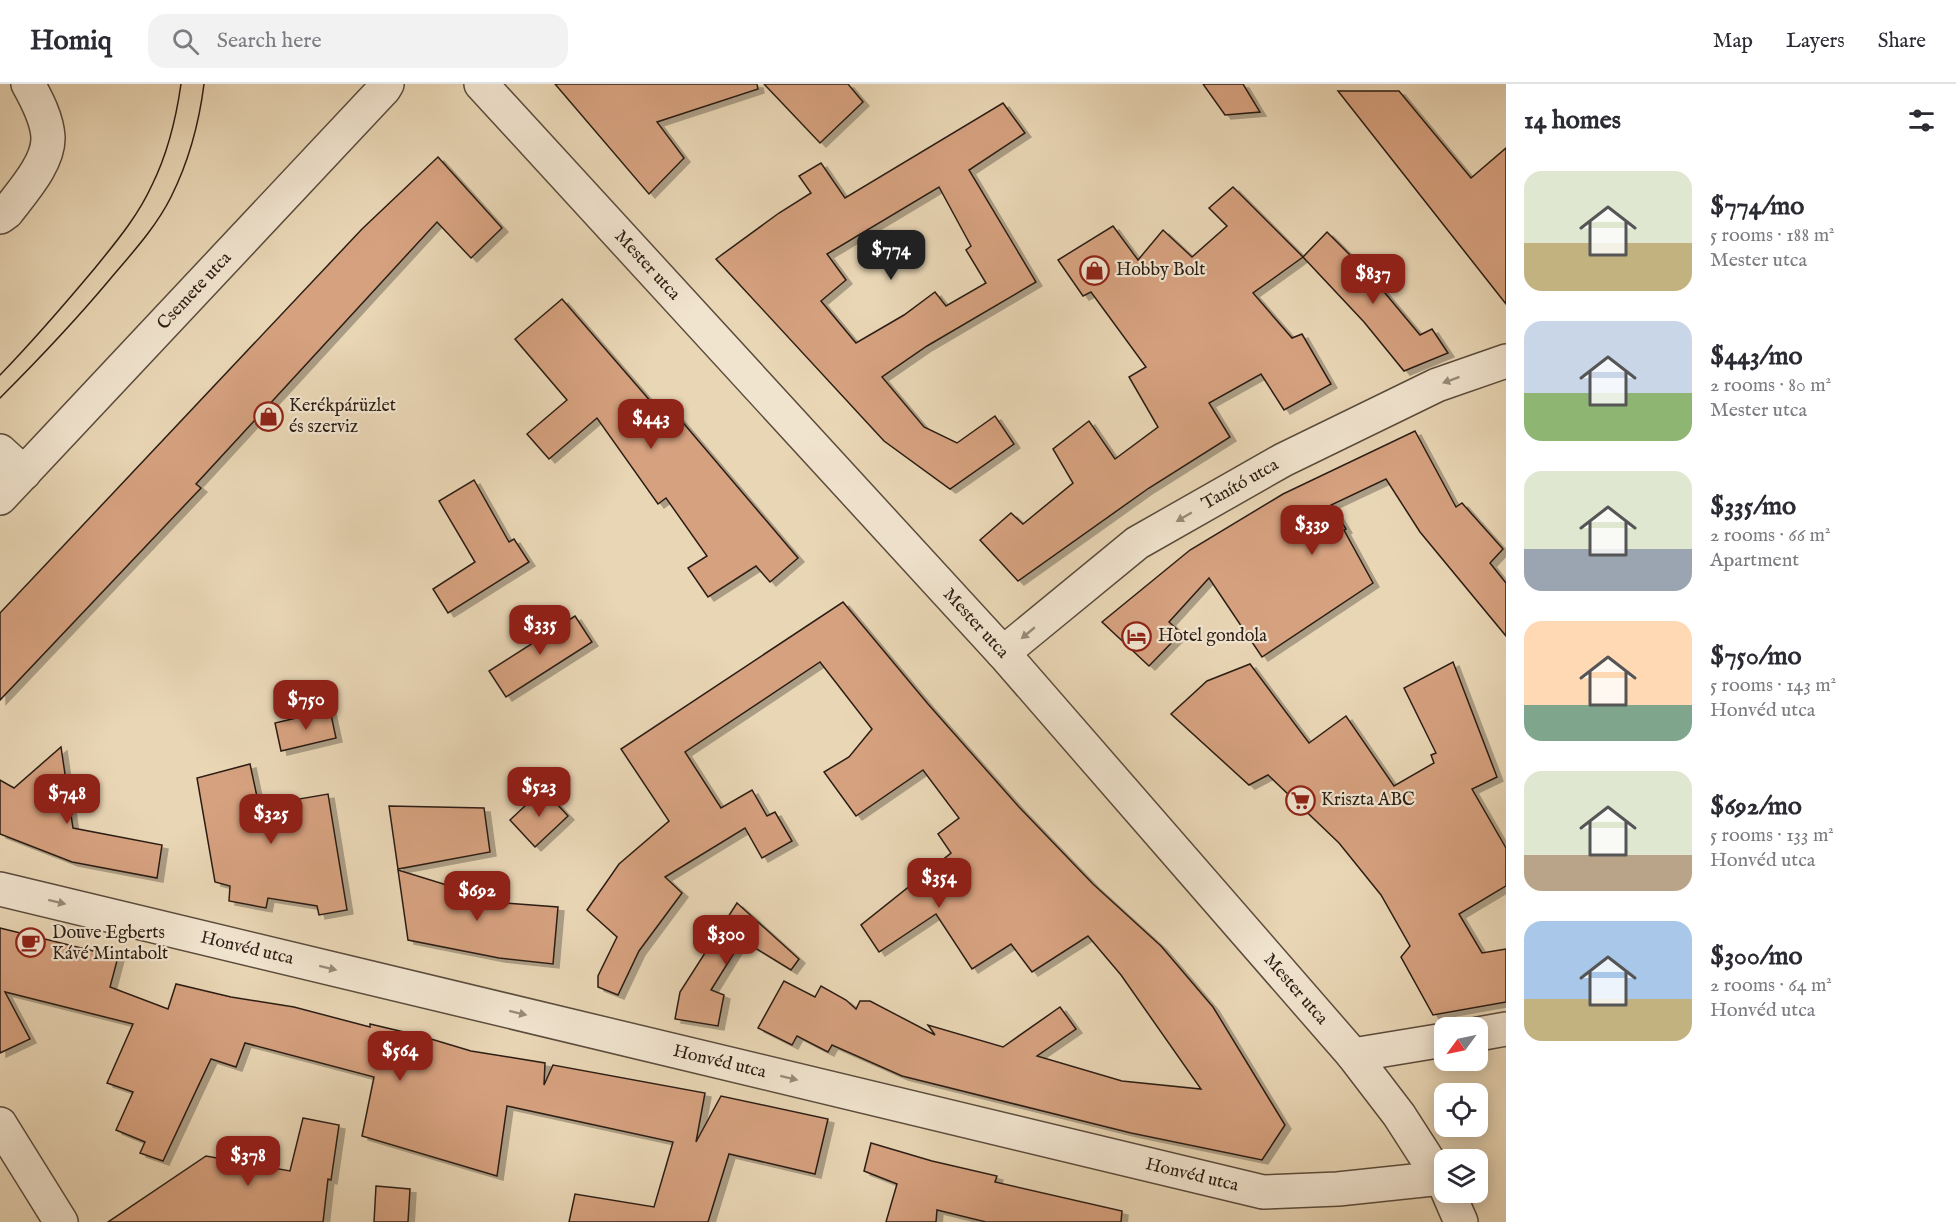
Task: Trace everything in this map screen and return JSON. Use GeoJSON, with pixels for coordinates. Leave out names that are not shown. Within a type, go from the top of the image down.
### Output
{"type":"FeatureCollection","features":[{"type":"Feature","properties":{"kind":"street"},"geometry":{"type":"LineString","coordinates":[[0,217],[8,212],[40,166],[48,138],[40,107],[28,84]]}},
{"type":"Feature","properties":{"kind":"street","name":"Csemete utca"},"geometry":{"type":"LineString","coordinates":[[0,498],[387,84]]}},
{"type":"Feature","properties":{"kind":"street","name":"Mester utca"},"geometry":{"type":"LineString","coordinates":[[481,84],[1003,653],[1353,1055],[1399,1115],[1434,1168]]}},
{"type":"Feature","properties":{"kind":"street","name":"Tanító utca"},"geometry":{"type":"LineString","coordinates":[[1003,653],[1137,543],[1283,460],[1437,385],[1506,361]]}},
{"type":"Feature","properties":{"kind":"street"},"geometry":{"type":"LineString","coordinates":[[0,451],[24,473]]}},
{"type":"Feature","properties":{"kind":"street","name":"Honvéd utca"},"geometry":{"type":"LineString","coordinates":[[0,889],[1263,1192],[1434,1185]]}},
{"type":"Feature","properties":{"kind":"street"},"geometry":{"type":"LineString","coordinates":[[1488,1032],[1506,1029]]}},
{"type":"Feature","properties":{"kind":"street"},"geometry":{"type":"LineString","coordinates":[[1353,1055],[1434,1042]]}},
{"type":"Feature","properties":{"kind":"street"},"geometry":{"type":"LineString","coordinates":[[0,1124],[61,1222]]}},
{"type":"Feature","properties":{"kind":"street","name":"Mester utca"},"geometry":{"type":"LineString","coordinates":[[1453,1203],[1461,1222]]}},
{"type":"Feature","properties":{"kind":"building"},"geometry":{"type":"Polygon","coordinates":[[[555,84],[757,84],[758,89],[657,122],[684,158],[649,194],[555,84]]]}},
{"type":"Feature","properties":{"kind":"building"},"geometry":{"type":"Polygon","coordinates":[[[764,84],[848,84],[863,102],[820,143],[764,84]]]}},
{"type":"Feature","properties":{"kind":"building"},"geometry":{"type":"Polygon","coordinates":[[[1203,84],[1243,84],[1260,112],[1225,115],[1203,84]]]}},
{"type":"Feature","properties":{"kind":"building"},"geometry":{"type":"Polygon","coordinates":[[[1338,91],[1399,91],[1471,178],[1506,148],[1506,304],[1338,91]]]}},
{"type":"Feature","properties":{"kind":"building"},"geometry":{"type":"Polygon","coordinates":[[[1003,103],[1025,133],[969,170],[1036,282],[927,346],[882,377],[924,427],[957,443],[995,416],[1014,444],[950,489],[884,441],[716,259],[779,213],[811,193],[799,176],[821,163],[845,198],[1003,103]],[[939,187],[827,254],[846,280],[821,301],[856,343],[904,315],[935,292],[946,306],[986,283],[966,250],[971,246],[939,187]]]}},
{"type":"Feature","properties":{"kind":"building"},"geometry":{"type":"Polygon","coordinates":[[[438,157],[502,228],[471,258],[437,222],[196,484],[201,488],[0,700],[0,613],[362,229],[438,157]]]}},
{"type":"Feature","properties":{"kind":"building"},"geometry":{"type":"Polygon","coordinates":[[[1233,187],[1303,257],[1253,293],[1292,338],[1302,334],[1331,384],[1284,410],[1261,374],[1209,403],[1230,437],[1149,488],[1018,581],[980,540],[1011,513],[1023,524],[1073,483],[1053,449],[1089,421],[1115,459],[1158,427],[1129,377],[1146,367],[1091,292],[1083,296],[1058,260],[1113,226],[1138,260],[1163,230],[1192,257],[1227,226],[1209,208],[1233,187]]]}},
{"type":"Feature","properties":{"kind":"building"},"geometry":{"type":"Polygon","coordinates":[[[1327,232],[1370,275],[1420,335],[1432,329],[1448,353],[1404,371],[1364,322],[1303,257],[1327,232]]]}},
{"type":"Feature","properties":{"kind":"building"},"geometry":{"type":"Polygon","coordinates":[[[562,299],[659,411],[668,405],[798,558],[770,582],[756,566],[708,597],[688,568],[707,556],[666,498],[658,504],[597,418],[549,459],[527,434],[567,400],[515,339],[562,299]]]}},
{"type":"Feature","properties":{"kind":"building"},"geometry":{"type":"Polygon","coordinates":[[[1415,431],[1456,507],[1462,503],[1503,549],[1490,563],[1506,583],[1506,636],[1420,532],[1386,479],[1331,505],[1346,529],[1344,530],[1373,583],[1262,657],[1209,578],[1169,622],[1181,633],[1149,666],[1102,622],[1190,550],[1283,494],[1415,431]]]}},
{"type":"Feature","properties":{"kind":"building"},"geometry":{"type":"Polygon","coordinates":[[[474,480],[509,542],[514,539],[529,562],[448,613],[433,589],[475,562],[439,501],[474,480]]]}},
{"type":"Feature","properties":{"kind":"building"},"geometry":{"type":"Polygon","coordinates":[[[843,602],[928,704],[1019,807],[1093,884],[1161,946],[1213,1007],[1285,1125],[1262,1160],[1131,1133],[902,1076],[832,1045],[828,1052],[797,1036],[792,1045],[758,1028],[784,981],[815,997],[821,986],[846,1000],[856,1009],[860,1001],[870,1001],[935,1035],[928,1025],[1003,1047],[1060,1007],[1076,1029],[1037,1056],[1122,1081],[1201,1089],[1121,975],[1088,936],[1032,972],[1011,944],[972,969],[936,914],[879,952],[861,925],[951,853],[938,834],[959,818],[923,770],[856,816],[824,772],[849,757],[872,729],[820,662],[685,752],[721,808],[752,790],[767,816],[775,812],[792,841],[762,858],[745,828],[665,877],[682,893],[639,951],[618,995],[598,987],[598,976],[617,937],[587,910],[619,864],[669,821],[621,749],[843,602]]]}},
{"type":"Feature","properties":{"kind":"building"},"geometry":{"type":"Polygon","coordinates":[[[575,616],[592,642],[506,697],[489,671],[575,616]]]}},
{"type":"Feature","properties":{"kind":"building"},"geometry":{"type":"Polygon","coordinates":[[[1453,662],[1497,777],[1472,789],[1506,848],[1506,886],[1459,914],[1482,953],[1506,949],[1506,1002],[1433,1015],[1401,957],[1410,946],[1381,895],[1339,843],[1268,775],[1249,785],[1171,714],[1207,681],[1250,664],[1309,743],[1346,716],[1394,786],[1434,763],[1431,755],[1436,753],[1404,688],[1453,662]]]}},
{"type":"Feature","properties":{"kind":"building"},"geometry":{"type":"Polygon","coordinates":[[[330,710],[336,738],[281,751],[275,723],[330,710]]]}},
{"type":"Feature","properties":{"kind":"building"},"geometry":{"type":"Polygon","coordinates":[[[61,747],[73,828],[162,845],[157,878],[72,862],[0,834],[0,780],[14,788],[61,747]]]}},
{"type":"Feature","properties":{"kind":"building"},"geometry":{"type":"Polygon","coordinates":[[[250,764],[259,806],[328,794],[347,910],[319,915],[317,906],[268,898],[266,908],[229,901],[230,886],[215,882],[197,778],[250,764]]]}},
{"type":"Feature","properties":{"kind":"building"},"geometry":{"type":"Polygon","coordinates":[[[543,789],[568,816],[535,847],[510,820],[543,789]]]}},
{"type":"Feature","properties":{"kind":"building"},"geometry":{"type":"Polygon","coordinates":[[[389,806],[484,808],[490,852],[398,869],[389,806]]]}},
{"type":"Feature","properties":{"kind":"building"},"geometry":{"type":"Polygon","coordinates":[[[398,870],[505,903],[558,907],[553,964],[499,958],[408,940],[398,870]]]}},
{"type":"Feature","properties":{"kind":"building"},"geometry":{"type":"Polygon","coordinates":[[[737,903],[799,959],[791,970],[742,940],[711,990],[724,995],[718,1026],[675,1019],[680,992],[737,903]]]}},
{"type":"Feature","properties":{"kind":"building"},"geometry":{"type":"Polygon","coordinates":[[[0,928],[118,957],[110,987],[168,1009],[176,984],[231,997],[294,1007],[370,1027],[370,1024],[471,1051],[545,1063],[544,1085],[553,1065],[705,1093],[696,1142],[721,1096],[828,1119],[815,1174],[729,1154],[708,1222],[569,1222],[575,1194],[654,1207],[673,1142],[507,1106],[497,1176],[362,1136],[374,1077],[245,1043],[236,1067],[211,1059],[163,1161],[140,1153],[145,1142],[116,1130],[133,1092],[107,1083],[133,1024],[5,992],[30,1039],[0,1053],[0,928]]]}},
{"type":"Feature","properties":{"kind":"building"},"geometry":{"type":"Polygon","coordinates":[[[303,1118],[339,1125],[331,1180],[328,1179],[323,1222],[108,1222],[206,1156],[290,1171],[303,1118]]]}},
{"type":"Feature","properties":{"kind":"building"},"geometry":{"type":"Polygon","coordinates":[[[871,1143],[932,1161],[997,1176],[995,1182],[1122,1211],[1121,1222],[986,1222],[937,1210],[936,1222],[886,1222],[897,1184],[864,1171],[871,1143]]]}},
{"type":"Feature","properties":{"kind":"building"},"geometry":{"type":"Polygon","coordinates":[[[376,1186],[410,1189],[408,1222],[374,1222],[376,1186]]]}},
{"type":"Feature","properties":{"kind":"tram line"},"geometry":{"type":"LineString","coordinates":[[0,375],[95,268],[140,207],[158,173],[167,148],[181,84]]}},
{"type":"Feature","properties":{"kind":"tram line"},"geometry":{"type":"LineString","coordinates":[[0,398],[84,309],[136,249],[158,219],[171,197],[188,156],[204,84]]}},
{"type":"Feature","properties":{"kind":"place","name":"Hobby Bolt"},"geometry":{"type":"Point","coordinates":[1095,270]}},
{"type":"Feature","properties":{"kind":"place","name":"Kerékpárüzlet és szerviz"},"geometry":{"type":"Point","coordinates":[268,416]}},
{"type":"Feature","properties":{"kind":"place","name":"Hotel gondola"},"geometry":{"type":"Point","coordinates":[1137,636]}},
{"type":"Feature","properties":{"kind":"place","name":"Kriszta ABC"},"geometry":{"type":"Point","coordinates":[1300,800]}},
{"type":"Feature","properties":{"kind":"place","name":"Douve Egberts Kávé Mintabolt"},"geometry":{"type":"Point","coordinates":[31,943]}}]}
